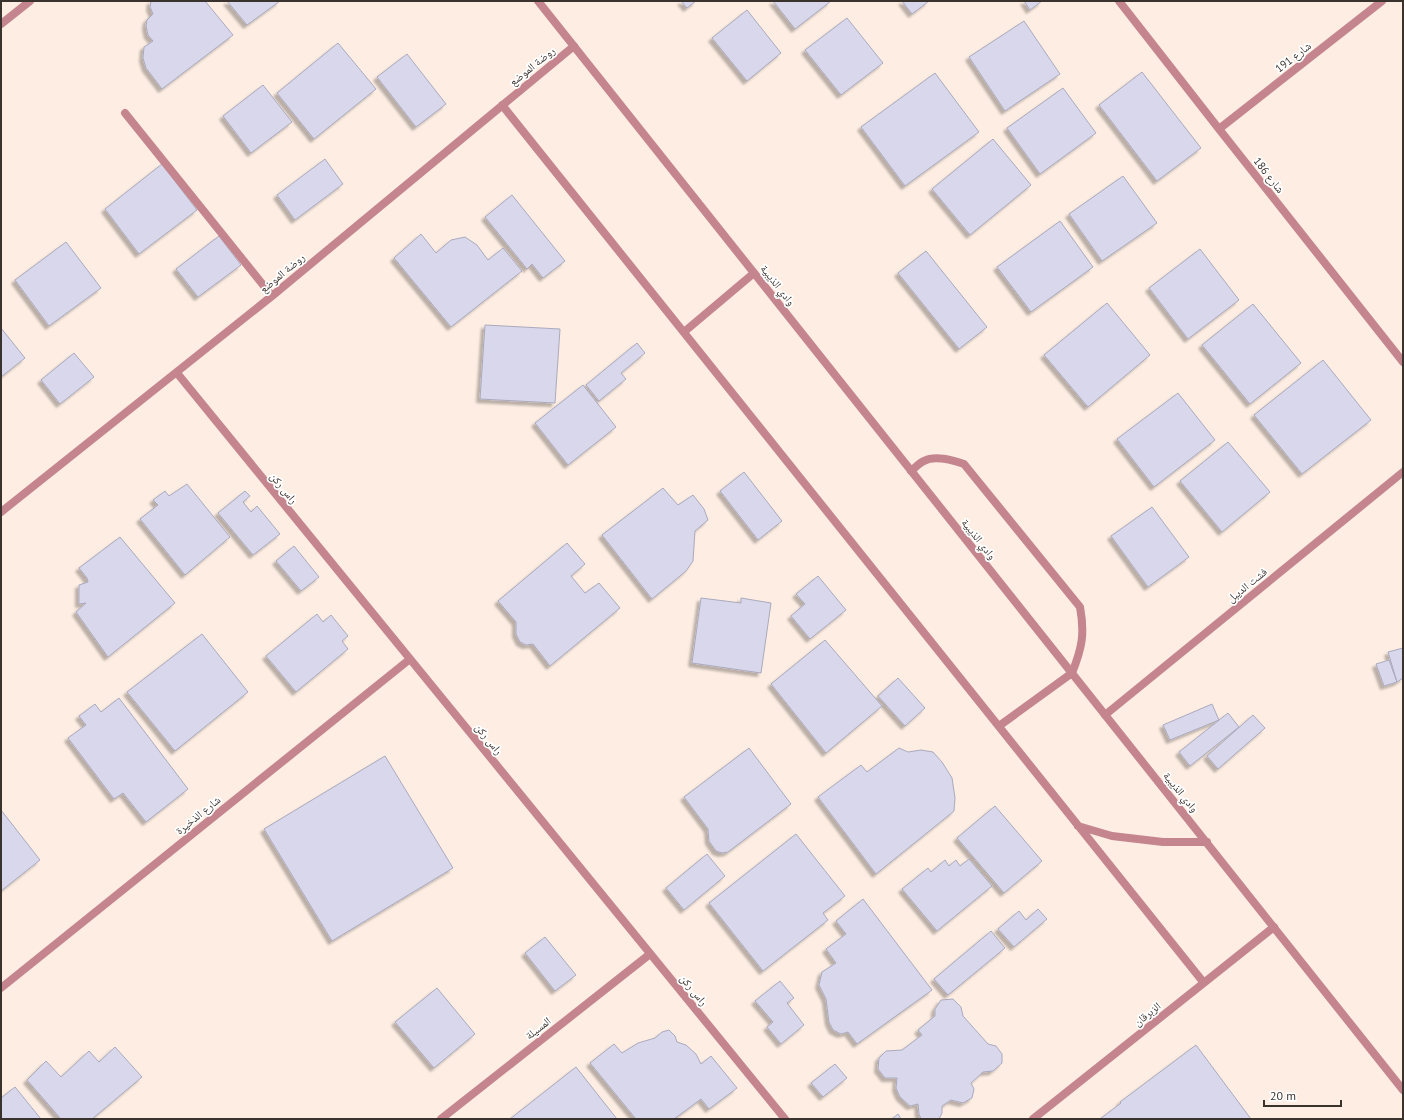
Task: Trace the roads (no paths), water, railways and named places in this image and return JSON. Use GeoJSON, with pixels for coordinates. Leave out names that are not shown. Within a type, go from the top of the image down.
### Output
{"type":"FeatureCollection","features":[{"type":"Feature","properties":{"kind":"street"},"geometry":{"type":"LineString","coordinates":[[1,24],[30,1]]}},
{"type":"Feature","properties":{"kind":"street","name":"وادي الذيبية"},"geometry":{"type":"LineString","coordinates":[[538,1],[1403,1090]]}},
{"type":"Feature","properties":{"kind":"street","name":"شارع 186"},"geometry":{"type":"LineString","coordinates":[[1119,1],[1403,362]]}},
{"type":"Feature","properties":{"kind":"street","name":"شارع 191"},"geometry":{"type":"LineString","coordinates":[[1219,129],[1382,1]]}},
{"type":"Feature","properties":{"kind":"street","name":"روضة الموضع"},"geometry":{"type":"LineString","coordinates":[[1,512],[272,296],[574,46]]}},
{"type":"Feature","properties":{"kind":"street"},"geometry":{"type":"LineString","coordinates":[[502,105],[1204,983]]}},
{"type":"Feature","properties":{"kind":"street"},"geometry":{"type":"LineString","coordinates":[[125,113],[272,296]]}},
{"type":"Feature","properties":{"kind":"street"},"geometry":{"type":"LineString","coordinates":[[684,332],[754,273]]}},
{"type":"Feature","properties":{"kind":"street","name":"راس ركن"},"geometry":{"type":"LineString","coordinates":[[177,373],[784,1119]]}},
{"type":"Feature","properties":{"kind":"street"},"geometry":{"type":"LineString","coordinates":[[911,471],[924,460],[950,459],[964,464],[1080,607],[1083,623],[1083,638],[1080,655],[1072,673],[999,726]]}},
{"type":"Feature","properties":{"kind":"street","name":"فشت الديبل"},"geometry":{"type":"LineString","coordinates":[[1105,715],[1403,472]]}},
{"type":"Feature","properties":{"kind":"street","name":"شارع الذخيرة"},"geometry":{"type":"LineString","coordinates":[[1,988],[410,659]]}},
{"type":"Feature","properties":{"kind":"street"},"geometry":{"type":"LineString","coordinates":[[1078,826],[1112,836],[1163,842],[1207,842]]}},
{"type":"Feature","properties":{"kind":"street","name":"الزبرقان"},"geometry":{"type":"LineString","coordinates":[[1034,1119],[1274,927]]}},
{"type":"Feature","properties":{"kind":"street","name":"المسيلة"},"geometry":{"type":"LineString","coordinates":[[441,1119],[650,954]]}}]}
